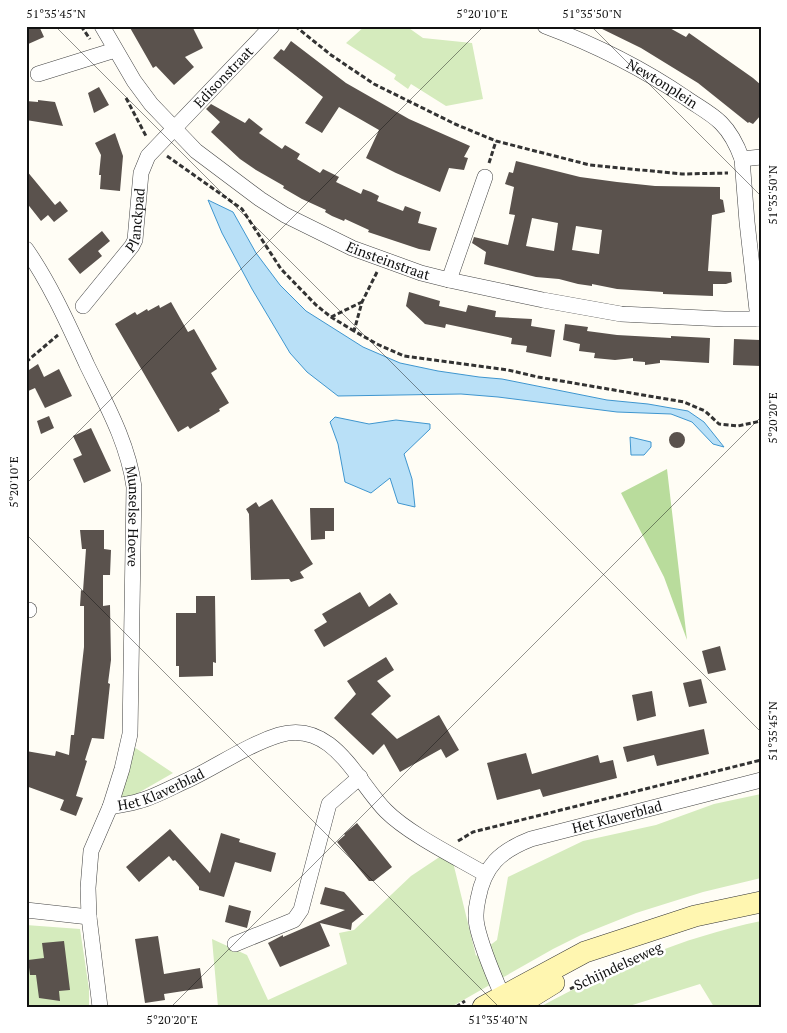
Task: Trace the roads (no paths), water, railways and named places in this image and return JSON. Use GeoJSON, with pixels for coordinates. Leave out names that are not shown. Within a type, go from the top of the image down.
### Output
{"type":"FeatureCollection","features":[{"type":"Feature","properties":{"kind":"main road","name":"Schijndelseweg"},"geometry":{"type":"LineString","coordinates":[[483,1007],[506,1003],[585,952],[630,948],[695,916],[761,902]]}},
{"type":"Feature","properties":{"kind":"street","name":"Einsteinstraat"},"geometry":{"type":"LineString","coordinates":[[102,26],[134,81],[151,104],[174,129],[210,162],[273,207],[319,233],[383,261],[421,273],[508,294],[621,314],[760,319]]}},
{"type":"Feature","properties":{"kind":"street","name":"Edisonstraat"},"geometry":{"type":"LineString","coordinates":[[174,129],[272,26]]}},
{"type":"Feature","properties":{"kind":"street","name":"Newtonplein"},"geometry":{"type":"LineString","coordinates":[[546,26],[577,38],[630,63],[682,95],[719,121],[729,132],[737,145],[743,166],[760,319]]}},
{"type":"Feature","properties":{"kind":"street"},"geometry":{"type":"LineString","coordinates":[[38,74],[115,50]]}},
{"type":"Feature","properties":{"kind":"street","name":"Planckpad"},"geometry":{"type":"LineString","coordinates":[[83,306],[132,246],[135,240],[142,167],[148,156],[174,129]]}},
{"type":"Feature","properties":{"kind":"street"},"geometry":{"type":"LineString","coordinates":[[743,166],[761,157]]}},
{"type":"Feature","properties":{"kind":"street"},"geometry":{"type":"LineString","coordinates":[[449,280],[485,177]]}},
{"type":"Feature","properties":{"kind":"street","name":"Munselse Hoeve"},"geometry":{"type":"LineString","coordinates":[[26,249],[68,324],[126,450],[134,486],[130,734],[122,769],[110,807]]}},
{"type":"Feature","properties":{"kind":"street","name":"Het Klaverblad"},"geometry":{"type":"LineString","coordinates":[[100,1007],[89,917],[88,888],[91,851],[110,807],[138,802],[188,780],[249,748],[281,735],[304,734],[327,742],[344,757],[386,811],[416,833],[485,874]]}},
{"type":"Feature","properties":{"kind":"street"},"geometry":{"type":"LineString","coordinates":[[235,944],[294,920],[301,910],[329,804],[360,777]]}},
{"type":"Feature","properties":{"kind":"street","name":"Het Klaverblad"},"geometry":{"type":"LineString","coordinates":[[506,1003],[477,926],[476,911],[480,888],[485,874],[496,858],[513,846],[531,839],[761,780]]}},
{"type":"Feature","properties":{"kind":"street"},"geometry":{"type":"LineString","coordinates":[[26,910],[89,917]]}},
{"type":"Feature","properties":{"kind":"water"},"geometry":{"type":"Polygon","coordinates":[[[208,200],[233,212],[256,253],[280,285],[306,311],[363,347],[400,363],[438,371],[502,379],[607,400],[648,404],[688,411],[704,422],[724,447],[713,444],[692,422],[671,414],[617,412],[461,394],[338,396],[307,372],[290,353],[252,289],[222,233],[208,200]]]}},
{"type":"Feature","properties":{"kind":"water"},"geometry":{"type":"Polygon","coordinates":[[[335,417],[369,424],[396,420],[430,424],[430,429],[404,454],[412,479],[415,507],[398,503],[390,478],[371,493],[345,482],[338,444],[330,422],[335,417]]]}},
{"type":"Feature","properties":{"kind":"water"},"geometry":{"type":"Polygon","coordinates":[[[630,437],[651,442],[651,447],[644,455],[631,455],[630,437]]]}}]}
